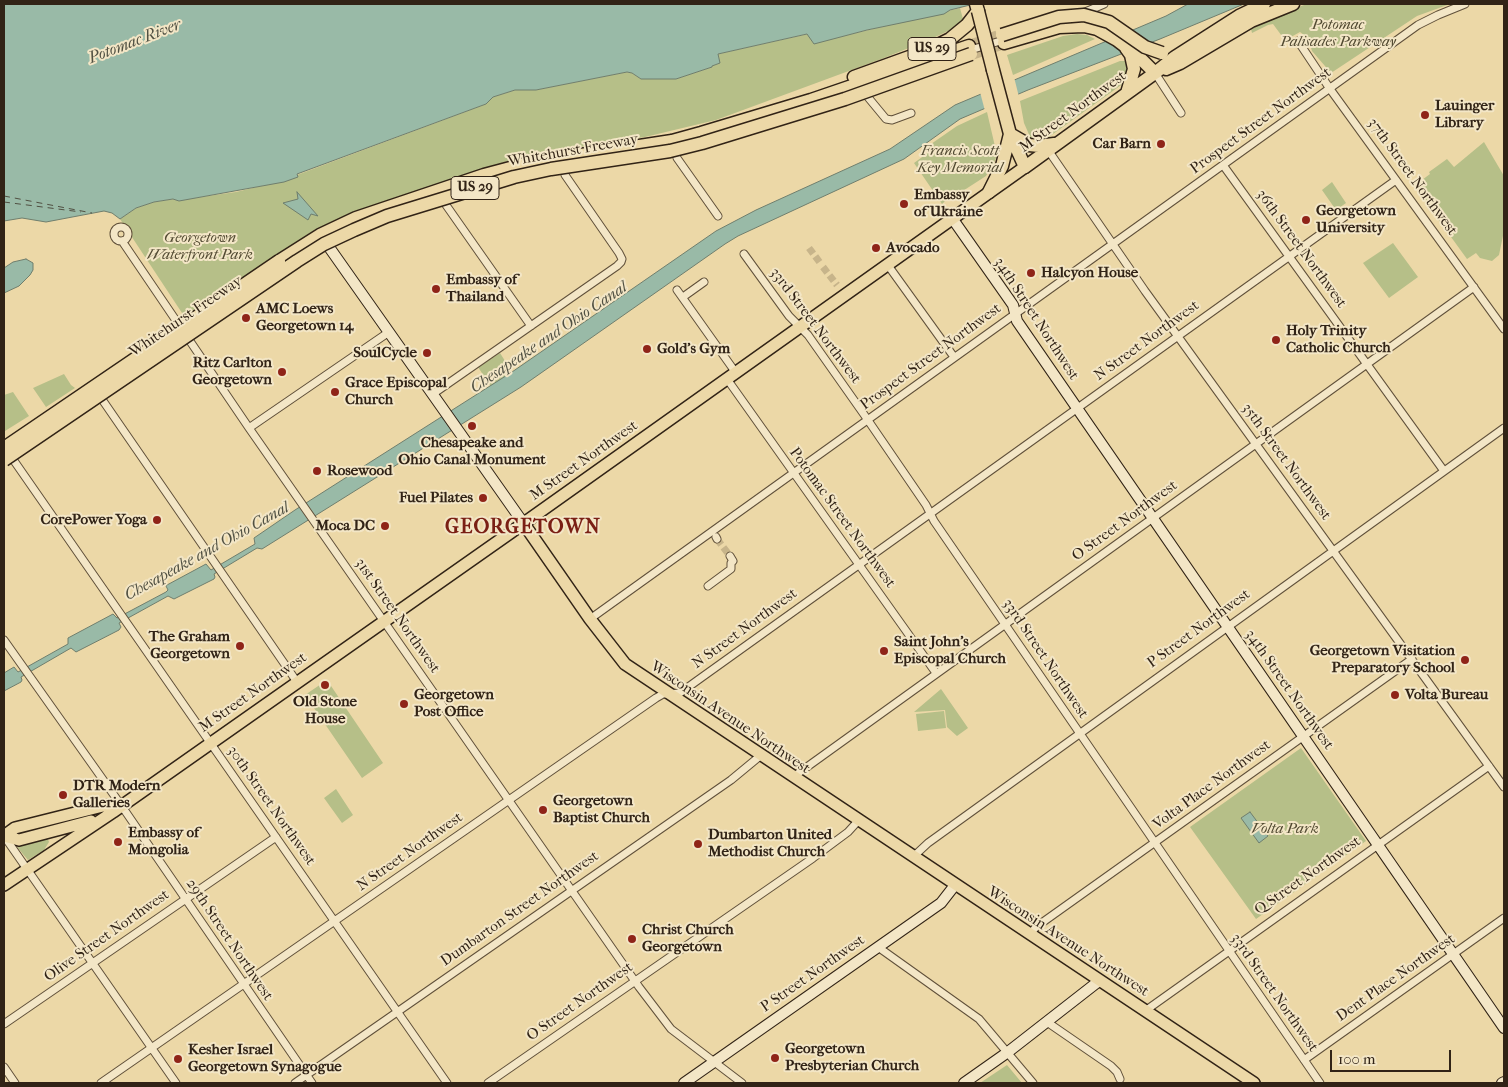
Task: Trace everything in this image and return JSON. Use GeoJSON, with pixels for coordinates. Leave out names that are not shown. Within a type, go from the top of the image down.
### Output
{"type":"FeatureCollection","features":[{"type":"Feature","properties":{"kind":"highway"},"geometry":{"type":"LineString","coordinates":[[1155,73],[1192,45],[1245,13],[1264,4]]}},
{"type":"Feature","properties":{"kind":"highway"},"geometry":{"type":"LineString","coordinates":[[1155,73],[1180,63],[1251,21],[1293,4]]}},
{"type":"Feature","properties":{"kind":"highway","name":"US 29"},"geometry":{"type":"LineString","coordinates":[[739,121],[934,48],[956,35],[967,25],[977,8]]}},
{"type":"Feature","properties":{"kind":"highway","name":"US 29"},"geometry":{"type":"LineString","coordinates":[[977,8],[1010,134]]}},
{"type":"Feature","properties":{"kind":"highway"},"geometry":{"type":"LineString","coordinates":[[1155,73],[1138,62],[1112,36],[1084,26],[1068,25],[1003,39],[1059,17],[1084,16],[1109,22],[1120,28],[1144,47],[1162,53],[1172,52],[1192,45]]}},
{"type":"Feature","properties":{"kind":"highway","name":"Whitehurst Freeway"},"geometry":{"type":"LineString","coordinates":[[970,50],[845,99],[711,141],[670,151],[551,169],[514,177],[387,216],[324,244],[31,442],[5,452],[294,252],[330,230],[356,218],[395,203],[516,166],[672,140],[810,100],[970,50]]}},
{"type":"Feature","properties":{"kind":"highway"},"geometry":{"type":"LineString","coordinates":[[1127,93],[1138,62]]}},
{"type":"Feature","properties":{"kind":"highway","name":"M Street Northwest"},"geometry":{"type":"LineString","coordinates":[[1025,167],[1155,73]]}},
{"type":"Feature","properties":{"kind":"highway"},"geometry":{"type":"LineString","coordinates":[[1010,134],[1030,145],[1052,147]]}},
{"type":"Feature","properties":{"kind":"highway"},"geometry":{"type":"LineString","coordinates":[[1010,134],[1025,167]]}},
{"type":"Feature","properties":{"kind":"highway"},"geometry":{"type":"LineString","coordinates":[[989,192],[1002,166],[1010,134]]}},
{"type":"Feature","properties":{"kind":"highway"},"geometry":{"type":"LineString","coordinates":[[4,466],[31,442]]}},
{"type":"Feature","properties":{"kind":"main road","name":"M Street Northwest"},"geometry":{"type":"LineString","coordinates":[[4,885],[121,806],[524,524],[1025,167]]}},
{"type":"Feature","properties":{"kind":"main road","name":"Wisconsin Avenue Northwest"},"geometry":{"type":"LineString","coordinates":[[524,524],[624,664],[1254,1083]]}},
{"type":"Feature","properties":{"kind":"main road"},"geometry":{"type":"LineString","coordinates":[[4,836],[14,828],[41,821],[103,806],[121,806]]}},
{"type":"Feature","properties":{"kind":"main road"},"geometry":{"type":"LineString","coordinates":[[4,836],[19,840],[100,819]]}},
{"type":"Feature","properties":{"kind":"main road"},"geometry":{"type":"LineString","coordinates":[[41,821],[49,832],[56,850]]}},
{"type":"Feature","properties":{"kind":"street"},"geometry":{"type":"LineString","coordinates":[[5,452],[294,258],[324,240],[382,214],[499,176],[544,166],[670,147],[735,129],[1061,22],[1104,4]]}},
{"type":"Feature","properties":{"kind":"street","name":"Prospect Street Northwest"},"geometry":{"type":"LineString","coordinates":[[590,618],[1418,25],[1443,12],[1465,4]]}},
{"type":"Feature","properties":{"kind":"street","name":"37th Street Northwest"},"geometry":{"type":"LineString","coordinates":[[1298,41],[1504,329]]}},
{"type":"Feature","properties":{"kind":"street"},"geometry":{"type":"LineString","coordinates":[[1155,73],[1181,113]]}},
{"type":"Feature","properties":{"kind":"street"},"geometry":{"type":"LineString","coordinates":[[860,88],[886,119],[892,120],[911,113]]}},
{"type":"Feature","properties":{"kind":"street","name":"35th Street Northwest"},"geometry":{"type":"LineString","coordinates":[[1052,147],[1113,244],[1504,788]]}},
{"type":"Feature","properties":{"kind":"street"},"geometry":{"type":"LineString","coordinates":[[677,158],[718,216]]}},
{"type":"Feature","properties":{"kind":"street","name":"36th Street Northwest"},"geometry":{"type":"LineString","coordinates":[[1223,165],[1444,471]]}},
{"type":"Feature","properties":{"kind":"street"},"geometry":{"type":"LineString","coordinates":[[432,394],[617,266],[622,259],[566,175]]}},
{"type":"Feature","properties":{"kind":"street","name":"N Street Northwest"},"geometry":{"type":"LineString","coordinates":[[101,1083],[656,698],[667,694],[680,693],[1396,180]]}},
{"type":"Feature","properties":{"kind":"street"},"geometry":{"type":"LineString","coordinates":[[446,205],[531,326]]}},
{"type":"Feature","properties":{"kind":"street","name":"34th Street Northwest"},"geometry":{"type":"LineString","coordinates":[[952,218],[1013,305],[1017,322],[1504,1028]]}},
{"type":"Feature","properties":{"kind":"street","name":"Wisconsin Avenue Northwest"},"geometry":{"type":"LineString","coordinates":[[324,240],[524,524]]}},
{"type":"Feature","properties":{"kind":"street","name":"31st Street Northwest"},"geometry":{"type":"LineString","coordinates":[[122,241],[249,428],[634,980],[671,1029],[742,1083]]}},
{"type":"Feature","properties":{"kind":"street","name":"33rd Street Northwest"},"geometry":{"type":"LineString","coordinates":[[744,254],[789,316],[808,335],[926,505],[934,521],[1079,734],[1320,1083]]}},
{"type":"Feature","properties":{"kind":"street"},"geometry":{"type":"LineString","coordinates":[[887,264],[954,357]]}},
{"type":"Feature","properties":{"kind":"street"},"geometry":{"type":"LineString","coordinates":[[682,297],[704,282]]}},
{"type":"Feature","properties":{"kind":"street","name":"O Street Northwest"},"geometry":{"type":"LineString","coordinates":[[792,777],[1474,287]]}},
{"type":"Feature","properties":{"kind":"street","name":"Potomac Street Northwest"},"geometry":{"type":"LineString","coordinates":[[677,290],[793,473],[936,673]]}},
{"type":"Feature","properties":{"kind":"street"},"geometry":{"type":"LineString","coordinates":[[249,428],[389,332]]}},
{"type":"Feature","properties":{"kind":"street"},"geometry":{"type":"LineString","coordinates":[[96,392],[297,682]]}},
{"type":"Feature","properties":{"kind":"street","name":"P Street Northwest"},"geometry":{"type":"LineString","coordinates":[[912,857],[928,842],[1504,428]]}},
{"type":"Feature","properties":{"kind":"street","name":"30th Street Northwest"},"geometry":{"type":"LineString","coordinates":[[5,452],[211,743],[447,1083]]}},
{"type":"Feature","properties":{"kind":"street"},"geometry":{"type":"LineString","coordinates":[[708,586],[731,569],[731,562],[733,561],[730,556]]}},
{"type":"Feature","properties":{"kind":"street","name":"29th Street Northwest"},"geometry":{"type":"LineString","coordinates":[[4,640],[312,1083]]}},
{"type":"Feature","properties":{"kind":"street","name":"Volta Place Northwest"},"geometry":{"type":"LineString","coordinates":[[1030,934],[1036,927],[1412,659]]}},
{"type":"Feature","properties":{"kind":"street","name":"Dumbarton Street Northwest"},"geometry":{"type":"LineString","coordinates":[[295,1083],[731,780],[760,756]]}},
{"type":"Feature","properties":{"kind":"street","name":"Q Street Northwest"},"geometry":{"type":"LineString","coordinates":[[1145,1011],[1489,766]]}},
{"type":"Feature","properties":{"kind":"street","name":"O Street Northwest"},"geometry":{"type":"LineString","coordinates":[[488,1083],[634,980],[813,858],[848,832],[858,821]]}},
{"type":"Feature","properties":{"kind":"street"},"geometry":{"type":"LineString","coordinates":[[4,836],[176,1083]]}},
{"type":"Feature","properties":{"kind":"street","name":"Olive Street Northwest"},"geometry":{"type":"LineString","coordinates":[[4,1024],[276,837]]}},
{"type":"Feature","properties":{"kind":"street","name":"P Street Northwest"},"geometry":{"type":"LineString","coordinates":[[684,1083],[942,903],[955,885]]}},
{"type":"Feature","properties":{"kind":"street","name":"Dent Place Northwest"},"geometry":{"type":"LineString","coordinates":[[1304,1060],[1504,918]]}},
{"type":"Feature","properties":{"kind":"street"},"geometry":{"type":"LineString","coordinates":[[878,947],[976,1016],[1034,1083]]}},
{"type":"Feature","properties":{"kind":"street"},"geometry":{"type":"LineString","coordinates":[[964,1083],[1008,1052],[1099,981]]}},
{"type":"Feature","properties":{"kind":"street"},"geometry":{"type":"LineString","coordinates":[[1047,1022],[1111,1066],[1117,1072],[1120,1079]]}},
{"type":"Feature","properties":{"kind":"street"},"geometry":{"type":"LineString","coordinates":[[4,1067],[15,1083]]}},
{"type":"Feature","properties":{"kind":"green space","name":"Potomac Palisades Parkway"},"geometry":{"type":"Polygon","coordinates":[[[1307,4],[1450,4],[1417,16],[1331,73],[1312,51],[1308,38],[1300,32],[1291,37],[1287,43],[1273,24],[1252,33],[1251,29],[1285,14],[1284,12],[1307,4]]]}},
{"type":"Feature","properties":{"kind":"green space","name":"Georgetown Waterfront Park"},"geometry":{"type":"Polygon","coordinates":[[[960,8],[963,19],[961,22],[931,39],[716,120],[645,137],[523,156],[394,198],[329,223],[184,316],[120,219],[136,208],[154,202],[236,192],[298,177],[297,175],[486,104],[493,97],[515,90],[536,90],[627,72],[641,79],[676,79],[719,63],[718,54],[808,34],[814,43],[960,8]]]}},
{"type":"Feature","properties":{"kind":"green space"},"geometry":{"type":"Polygon","coordinates":[[[1087,35],[1095,39],[1013,75],[1007,55],[1063,36],[1087,35]]]}},
{"type":"Feature","properties":{"kind":"green space"},"geometry":{"type":"Polygon","coordinates":[[[1120,61],[1126,61],[1128,68],[1128,75],[1124,83],[1046,139],[1036,141],[1031,139],[1024,123],[1020,101],[1120,61]]]}},
{"type":"Feature","properties":{"kind":"green space","name":"Francis Scott Key Memorial"},"geometry":{"type":"Polygon","coordinates":[[[987,112],[997,155],[994,163],[986,176],[955,196],[952,195],[942,204],[914,163],[929,152],[931,144],[957,126],[987,112]]]}},
{"type":"Feature","properties":{"kind":"green space"},"geometry":{"type":"Polygon","coordinates":[[[1484,142],[1504,176],[1504,231],[1499,255],[1492,261],[1480,258],[1476,253],[1467,259],[1414,186],[1447,159],[1454,167],[1484,142]]]}},
{"type":"Feature","properties":{"kind":"green space"},"geometry":{"type":"Polygon","coordinates":[[[1332,182],[1346,203],[1336,210],[1322,190],[1332,182]]]}},
{"type":"Feature","properties":{"kind":"green space"},"geometry":{"type":"Polygon","coordinates":[[[1393,243],[1418,277],[1389,298],[1363,263],[1393,243]]]}},
{"type":"Feature","properties":{"kind":"green space"},"geometry":{"type":"Polygon","coordinates":[[[500,353],[512,372],[491,387],[478,367],[500,353]]]}},
{"type":"Feature","properties":{"kind":"green space"},"geometry":{"type":"Polygon","coordinates":[[[64,374],[75,388],[46,407],[33,388],[64,374]]]}},
{"type":"Feature","properties":{"kind":"green space"},"geometry":{"type":"Polygon","coordinates":[[[13,392],[29,416],[5,431],[4,395],[13,392]]]}},
{"type":"Feature","properties":{"kind":"green space"},"geometry":{"type":"Polygon","coordinates":[[[327,680],[383,763],[362,778],[305,695],[327,680]]]}},
{"type":"Feature","properties":{"kind":"green space"},"geometry":{"type":"Polygon","coordinates":[[[941,689],[968,728],[957,736],[947,727],[945,710],[914,712],[941,689]]]}},
{"type":"Feature","properties":{"kind":"green space"},"geometry":{"type":"Polygon","coordinates":[[[944,711],[946,728],[918,731],[916,714],[944,711]]]}},
{"type":"Feature","properties":{"kind":"green space","name":"Volta Park"},"geometry":{"type":"Polygon","coordinates":[[[1301,748],[1366,841],[1256,919],[1190,827],[1301,748]]]}},
{"type":"Feature","properties":{"kind":"green space"},"geometry":{"type":"Polygon","coordinates":[[[336,789],[353,815],[342,823],[324,798],[336,789]]]}},
{"type":"Feature","properties":{"kind":"green space"},"geometry":{"type":"Polygon","coordinates":[[[47,837],[49,842],[44,850],[28,860],[17,847],[18,844],[47,837]]]}},
{"type":"Feature","properties":{"kind":"green space"},"geometry":{"type":"Polygon","coordinates":[[[1007,1065],[1022,1083],[980,1083],[1007,1065]]]}},
{"type":"Feature","properties":{"kind":"water","name":"Potomac River"},"geometry":{"type":"Polygon","coordinates":[[[4,4],[974,4],[950,10],[944,14],[867,30],[814,44],[807,34],[718,54],[720,63],[676,79],[641,79],[627,72],[536,90],[515,90],[493,97],[486,104],[297,174],[298,177],[284,182],[179,201],[173,199],[154,202],[136,208],[120,219],[112,213],[104,211],[46,222],[22,218],[4,221],[4,4]]]}},
{"type":"Feature","properties":{"kind":"water"},"geometry":{"type":"Polygon","coordinates":[[[1188,4],[1244,4],[960,119],[904,159],[738,236],[521,387],[262,549],[257,548],[214,574],[214,579],[174,599],[168,596],[119,623],[121,627],[119,630],[76,652],[71,648],[21,677],[21,682],[4,691],[4,673],[14,667],[18,672],[68,644],[68,638],[113,614],[117,618],[166,592],[168,590],[167,585],[206,564],[211,570],[255,544],[254,538],[295,510],[512,372],[716,231],[756,210],[890,149],[955,105],[1166,16],[1188,4]]]}},
{"type":"Feature","properties":{"kind":"water"},"geometry":{"type":"Polygon","coordinates":[[[297,192],[318,216],[311,214],[308,220],[283,203],[298,199],[297,192]]]}},
{"type":"Feature","properties":{"kind":"water"},"geometry":{"type":"Polygon","coordinates":[[[26,259],[33,263],[33,270],[30,275],[19,286],[4,293],[4,268],[13,262],[26,259]]]}},
{"type":"Feature","properties":{"kind":"water"},"geometry":{"type":"Polygon","coordinates":[[[1250,812],[1268,836],[1259,843],[1241,818],[1250,812]]]}},
{"type":"Feature","properties":{"kind":"pier"},"geometry":{"type":"Polygon","coordinates":[[[1014,77],[1019,97],[985,111],[980,92],[1014,77]]]}},
{"type":"Feature","properties":{"kind":"ferry route"},"geometry":{"type":"LineString","coordinates":[[4,196],[92,213]]}},
{"type":"Feature","properties":{"kind":"ferry route"},"geometry":{"type":"LineString","coordinates":[[4,202],[81,212]]}},
{"type":"Feature","properties":{"kind":"tunnel"},"geometry":{"type":"LineString","coordinates":[[969,46],[1002,35]]}},
{"type":"Feature","properties":{"kind":"tunnel"},"geometry":{"type":"LineString","coordinates":[[971,54],[1004,43]]}},
{"type":"Feature","properties":{"kind":"tunnel"},"geometry":{"type":"LineString","coordinates":[[809,248],[821,264]]}},
{"type":"Feature","properties":{"kind":"tunnel"},"geometry":{"type":"LineString","coordinates":[[823,267],[837,285]]}},
{"type":"Feature","properties":{"kind":"tunnel"},"geometry":{"type":"LineString","coordinates":[[717,539],[730,556]]}},
{"type":"Feature","properties":{"kind":"place","name":"Lauinger Library"},"geometry":{"type":"Point","coordinates":[1425,115]}},
{"type":"Feature","properties":{"kind":"place","name":"Car Barn"},"geometry":{"type":"Point","coordinates":[1161,144]}},
{"type":"Feature","properties":{"kind":"place","name":"Embassy of Ukraine"},"geometry":{"type":"Point","coordinates":[904,204]}},
{"type":"Feature","properties":{"kind":"place","name":"Georgetown University"},"geometry":{"type":"Point","coordinates":[1306,220]}},
{"type":"Feature","properties":{"kind":"place","name":"Avocado"},"geometry":{"type":"Point","coordinates":[876,248]}},
{"type":"Feature","properties":{"kind":"place","name":"Halcyon House"},"geometry":{"type":"Point","coordinates":[1031,273]}},
{"type":"Feature","properties":{"kind":"place","name":"Embassy of Thailand"},"geometry":{"type":"Point","coordinates":[436,289]}},
{"type":"Feature","properties":{"kind":"place","name":"AMC Loews Georgetown 14"},"geometry":{"type":"Point","coordinates":[246,318]}},
{"type":"Feature","properties":{"kind":"place","name":"Holy Trinity Catholic Church"},"geometry":{"type":"Point","coordinates":[1276,340]}},
{"type":"Feature","properties":{"kind":"place","name":"Gold's Gym"},"geometry":{"type":"Point","coordinates":[647,349]}},
{"type":"Feature","properties":{"kind":"place","name":"SoulCycle"},"geometry":{"type":"Point","coordinates":[427,353]}},
{"type":"Feature","properties":{"kind":"place","name":"Ritz Carlton Georgetown"},"geometry":{"type":"Point","coordinates":[282,372]}},
{"type":"Feature","properties":{"kind":"place","name":"Grace Episcopal Church"},"geometry":{"type":"Point","coordinates":[335,392]}},
{"type":"Feature","properties":{"kind":"place","name":"Chesapeake and Ohio Canal Monument"},"geometry":{"type":"Point","coordinates":[472,426]}},
{"type":"Feature","properties":{"kind":"place","name":"Rosewood"},"geometry":{"type":"Point","coordinates":[317,471]}},
{"type":"Feature","properties":{"kind":"place","name":"Fuel Pilates"},"geometry":{"type":"Point","coordinates":[483,498]}},
{"type":"Feature","properties":{"kind":"place","name":"CorePower Yoga"},"geometry":{"type":"Point","coordinates":[157,520]}},
{"type":"Feature","properties":{"kind":"place","name":"Moca DC"},"geometry":{"type":"Point","coordinates":[385,526]}},
{"type":"Feature","properties":{"kind":"place","name":"The Graham Georgetown"},"geometry":{"type":"Point","coordinates":[240,646]}},
{"type":"Feature","properties":{"kind":"place","name":"Saint John's Episcopal Church"},"geometry":{"type":"Point","coordinates":[884,651]}},
{"type":"Feature","properties":{"kind":"place","name":"Georgetown Visitation Preparatory School"},"geometry":{"type":"Point","coordinates":[1465,660]}},
{"type":"Feature","properties":{"kind":"place","name":"Old Stone House"},"geometry":{"type":"Point","coordinates":[325,685]}},
{"type":"Feature","properties":{"kind":"place","name":"Volta Bureau"},"geometry":{"type":"Point","coordinates":[1395,695]}},
{"type":"Feature","properties":{"kind":"place","name":"Georgetown Post Office"},"geometry":{"type":"Point","coordinates":[404,704]}},
{"type":"Feature","properties":{"kind":"place","name":"DTR Modern Galleries"},"geometry":{"type":"Point","coordinates":[63,795]}},
{"type":"Feature","properties":{"kind":"place","name":"Georgetown Baptist Church"},"geometry":{"type":"Point","coordinates":[543,810]}},
{"type":"Feature","properties":{"kind":"place","name":"Embassy of Mongolia"},"geometry":{"type":"Point","coordinates":[118,842]}},
{"type":"Feature","properties":{"kind":"place","name":"Dumbarton United Methodist Church"},"geometry":{"type":"Point","coordinates":[698,844]}},
{"type":"Feature","properties":{"kind":"place","name":"Christ Church Georgetown"},"geometry":{"type":"Point","coordinates":[632,939]}},
{"type":"Feature","properties":{"kind":"place","name":"Georgetown Presbyterian Church"},"geometry":{"type":"Point","coordinates":[775,1058]}},
{"type":"Feature","properties":{"kind":"place","name":"Kesher Israel Georgetown Synagogue"},"geometry":{"type":"Point","coordinates":[178,1059]}},
{"type":"Feature","properties":{"kind":"district","name":"GEORGETOWN"},"geometry":{"type":"Point","coordinates":[523,528]}},
{"type":"Feature","properties":{"kind":"water label","name":"Chesapeake and Ohio Canal"},"geometry":{"type":"Point","coordinates":[549,338]}},
{"type":"Feature","properties":{"kind":"water label","name":"Chesapeake and Ohio Canal"},"geometry":{"type":"Point","coordinates":[207,552]}}]}
